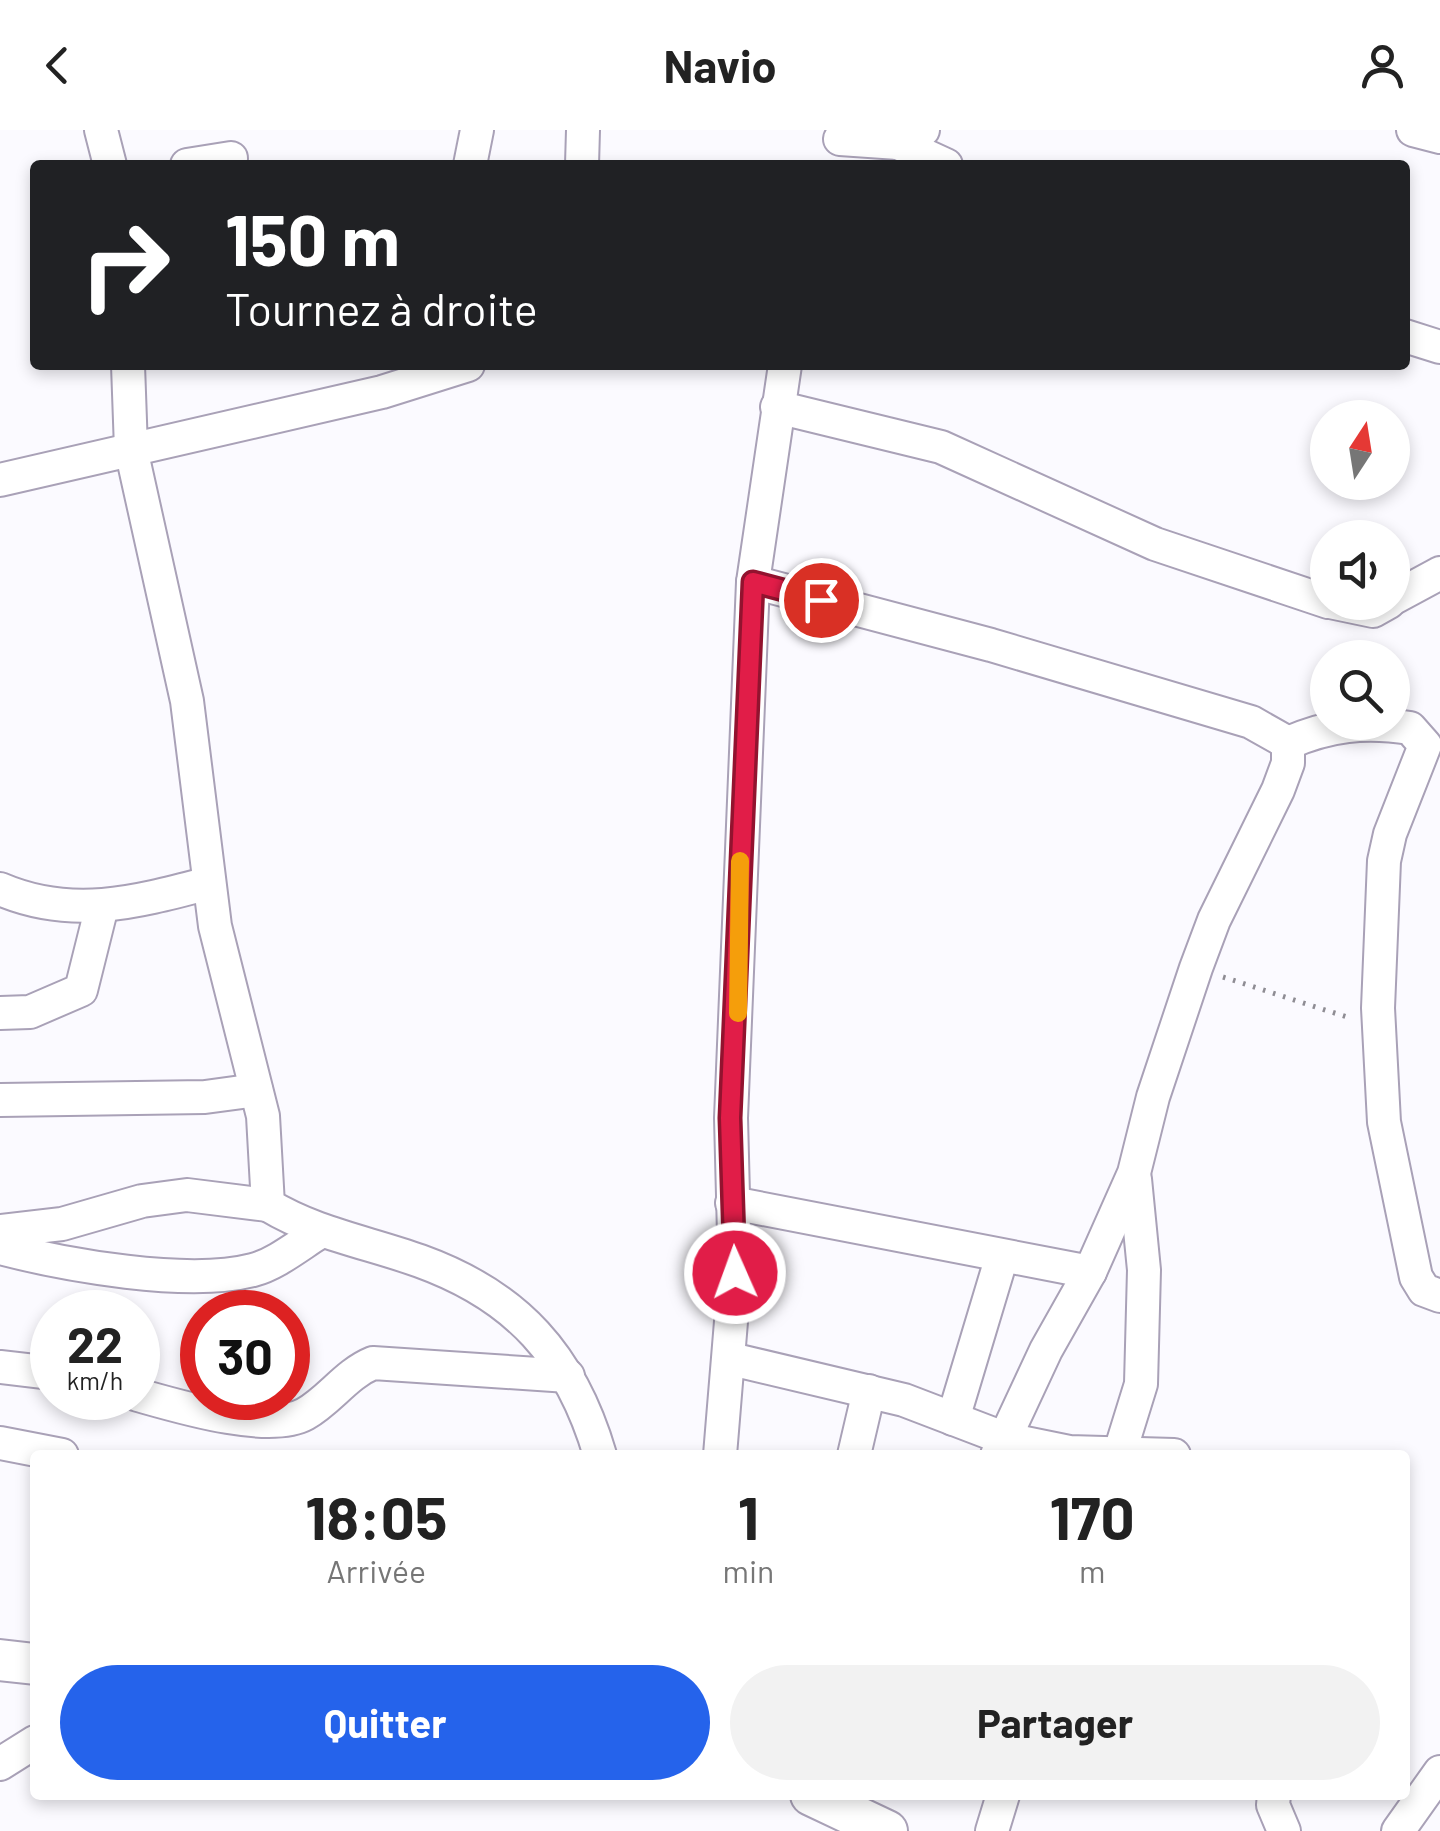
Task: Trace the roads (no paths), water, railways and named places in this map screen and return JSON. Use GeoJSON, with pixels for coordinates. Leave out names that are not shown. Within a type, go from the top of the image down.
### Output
{"type":"FeatureCollection","features":[{"type":"Feature","properties":{"kind":"street"},"geometry":{"type":"LineString","coordinates":[[101,130],[109,160]]}},
{"type":"Feature","properties":{"kind":"street"},"geometry":{"type":"LineString","coordinates":[[471,160],[476,130]]}},
{"type":"Feature","properties":{"kind":"street"},"geometry":{"type":"LineString","coordinates":[[582,160],[583,130]]}},
{"type":"Feature","properties":{"kind":"street"},"geometry":{"type":"LineString","coordinates":[[1414,130],[1440,137]]}},
{"type":"Feature","properties":{"kind":"street"},"geometry":{"type":"LineString","coordinates":[[839,145],[911,137],[940,160]]}},
{"type":"Feature","properties":{"kind":"street"},"geometry":{"type":"LineString","coordinates":[[203,160],[233,151]]}},
{"type":"Feature","properties":{"kind":"street"},"geometry":{"type":"LineString","coordinates":[[1410,338],[1440,347]]}},
{"type":"Feature","properties":{"kind":"street"},"geometry":{"type":"LineString","coordinates":[[128,370],[131,449],[187,701],[209,883],[263,1116],[268,1206]]}},
{"type":"Feature","properties":{"kind":"street"},"geometry":{"type":"LineString","coordinates":[[0,480],[131,449],[381,378],[437,370]]}},
{"type":"Feature","properties":{"kind":"street"},"geometry":{"type":"LineString","coordinates":[[721,1450],[731,1359],[730,1118],[753,582],[784,370]]}},
{"type":"Feature","properties":{"kind":"street"},"geometry":{"type":"LineString","coordinates":[[778,407],[941,447],[1155,544],[1310,596]]}},
{"type":"Feature","properties":{"kind":"street"},"geometry":{"type":"LineString","coordinates":[[1410,590],[1440,573]]}},
{"type":"Feature","properties":{"kind":"street"},"geometry":{"type":"LineString","coordinates":[[753,582],[991,644],[1252,722],[1288,743]]}},
{"type":"Feature","properties":{"kind":"street"},"geometry":{"type":"LineString","coordinates":[[1288,743],[1322,728],[1378,723],[1410,728],[1425,745],[1384,861],[1378,1026],[1390,1169],[1416,1277],[1424,1290],[1440,1296]]}},
{"type":"Feature","properties":{"kind":"street"},"geometry":{"type":"LineString","coordinates":[[1001,1447],[1046,1350],[1090,1272],[1134,1173],[1153,1097],[1196,968],[1214,920],[1278,790],[1288,763],[1288,743]]}},
{"type":"Feature","properties":{"kind":"street"},"geometry":{"type":"LineString","coordinates":[[0,889],[46,905],[102,906],[209,883]]}},
{"type":"Feature","properties":{"kind":"street"},"geometry":{"type":"LineString","coordinates":[[0,1013],[30,1012],[80,991],[102,906]]}},
{"type":"Feature","properties":{"kind":"street"},"geometry":{"type":"LineString","coordinates":[[0,1100],[205,1097],[256,1090]]}},
{"type":"Feature","properties":{"kind":"street"},"geometry":{"type":"LineString","coordinates":[[1121,1450],[1141,1384],[1144,1270],[1134,1173]]}},
{"type":"Feature","properties":{"kind":"street"},"geometry":{"type":"LineString","coordinates":[[0,1231],[62,1224],[188,1195],[268,1206],[320,1232],[418,1260],[473,1282],[556,1353],[598,1450]]}},
{"type":"Feature","properties":{"kind":"street"},"geometry":{"type":"LineString","coordinates":[[732,1203],[1090,1272]]}},
{"type":"Feature","properties":{"kind":"street"},"geometry":{"type":"LineString","coordinates":[[0,1248],[118,1270],[218,1275],[257,1269],[320,1232]]}},
{"type":"Feature","properties":{"kind":"street"},"geometry":{"type":"LineString","coordinates":[[953,1418],[1002,1256]]}},
{"type":"Feature","properties":{"kind":"street"},"geometry":{"type":"LineString","coordinates":[[731,1359],[868,1391],[953,1418],[1001,1447],[1042,1450]]}},
{"type":"Feature","properties":{"kind":"street"},"geometry":{"type":"LineString","coordinates":[[160,1401],[200,1411],[289,1422],[331,1395],[358,1369],[372,1363],[568,1376]]}},
{"type":"Feature","properties":{"kind":"street"},"geometry":{"type":"LineString","coordinates":[[0,1367],[30,1370]]}},
{"type":"Feature","properties":{"kind":"street"},"geometry":{"type":"LineString","coordinates":[[855,1450],[868,1391]]}},
{"type":"Feature","properties":{"kind":"street"},"geometry":{"type":"LineString","coordinates":[[0,1443],[36,1450]]}},
{"type":"Feature","properties":{"kind":"street"},"geometry":{"type":"LineString","coordinates":[[0,1660],[30,1663]]}},
{"type":"Feature","properties":{"kind":"street"},"geometry":{"type":"LineString","coordinates":[[0,1764],[30,1745]]}},
{"type":"Feature","properties":{"kind":"street"},"geometry":{"type":"LineString","coordinates":[[1398,1831],[1440,1772]]}},
{"type":"Feature","properties":{"kind":"street"},"geometry":{"type":"LineString","coordinates":[[824,1800],[886,1831]]}},
{"type":"Feature","properties":{"kind":"street"},"geometry":{"type":"LineString","coordinates":[[992,1831],[1001,1800]]}},
{"type":"Feature","properties":{"kind":"street"},"geometry":{"type":"LineString","coordinates":[[1274,1800],[1284,1831]]}}]}
